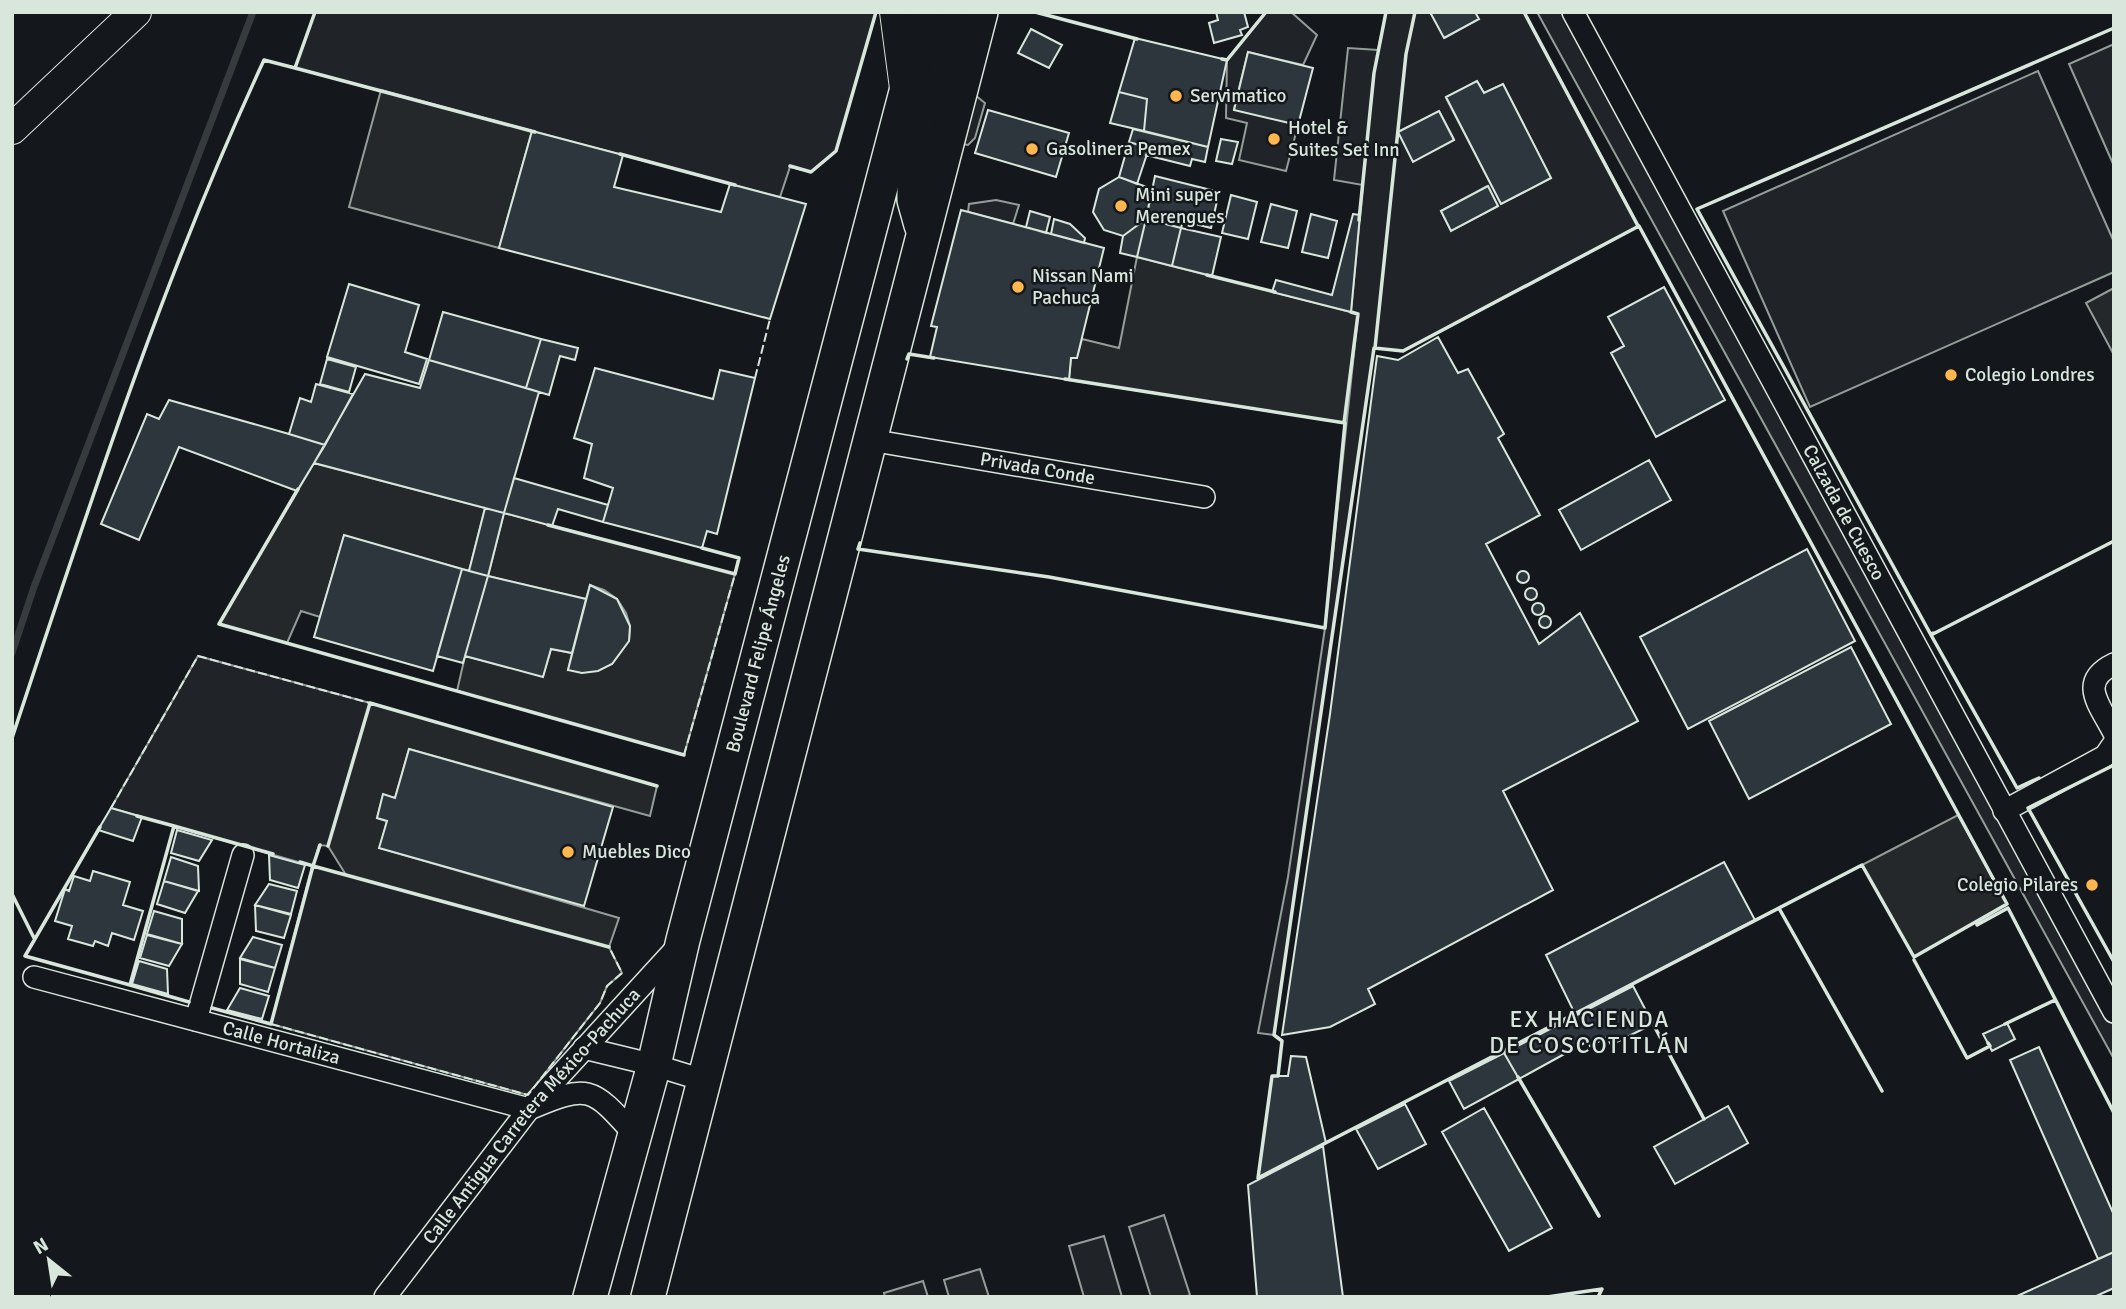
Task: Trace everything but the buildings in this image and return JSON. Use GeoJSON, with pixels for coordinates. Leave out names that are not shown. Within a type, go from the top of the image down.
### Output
{"type":"FeatureCollection","features":[{"type":"Feature","properties":{"kind":"main road","name":"Boulevard Felipe Ángeles"},"geometry":{"type":"LineString","coordinates":[[590,1297],[654,1065],[683,940],[927,12]]}},
{"type":"Feature","properties":{"kind":"main road"},"geometry":{"type":"LineString","coordinates":[[924,234],[914,200],[914,165],[954,12]]}},
{"type":"Feature","properties":{"kind":"main road"},"geometry":{"type":"LineString","coordinates":[[648,1297],[981,12]]}},
{"type":"Feature","properties":{"kind":"street"},"geometry":{"type":"LineString","coordinates":[[12,129],[136,12]]}},
{"type":"Feature","properties":{"kind":"street"},"geometry":{"type":"LineString","coordinates":[[895,12],[905,88]]}},
{"type":"Feature","properties":{"kind":"street","name":"Calzada de Cuesco"},"geometry":{"type":"LineString","coordinates":[[1573,12],[2114,1012]]}},
{"type":"Feature","properties":{"kind":"street","name":"Privada Conde"},"geometry":{"type":"LineString","coordinates":[[870,440],[1204,496]]}},
{"type":"Feature","properties":{"kind":"street"},"geometry":{"type":"LineString","coordinates":[[2114,664],[2096,676],[2093,684],[2094,693],[2114,733]]}},
{"type":"Feature","properties":{"kind":"street"},"geometry":{"type":"LineString","coordinates":[[2004,811],[2105,756],[2114,743]]}},
{"type":"Feature","properties":{"kind":"street"},"geometry":{"type":"LineString","coordinates":[[196,1020],[243,855]]}},
{"type":"Feature","properties":{"kind":"street","name":"Calle Antigua Carretera México-Pachuca"},"geometry":{"type":"LineString","coordinates":[[385,1297],[529,1109],[683,940]]}},
{"type":"Feature","properties":{"kind":"street","name":"Calle Hortaliza"},"geometry":{"type":"LineString","coordinates":[[34,977],[529,1109]]}},
{"type":"Feature","properties":{"kind":"street"},"geometry":{"type":"LineString","coordinates":[[584,1048],[706,1081]]}},
{"type":"Feature","properties":{"kind":"street"},"geometry":{"type":"LineString","coordinates":[[529,1109],[570,1092],[593,1095],[609,1105],[634,1134]]}},
{"type":"Feature","properties":{"kind":"shaded area"},"geometry":{"type":"Polygon","coordinates":[[[315,12],[876,12],[836,151],[811,172],[790,167],[780,197],[295,68],[315,12]]]}},
{"type":"Feature","properties":{"kind":"shaded area"},"geometry":{"type":"Polygon","coordinates":[[[1266,12],[1291,12],[1317,35],[1303,65],[1248,52],[1234,109],[1298,125],[1286,171],[1239,160],[1247,123],[1226,118],[1227,60],[1266,12]]]}},
{"type":"Feature","properties":{"kind":"shaded area"},"geometry":{"type":"Polygon","coordinates":[[[1386,12],[1430,12],[1445,38],[1478,19],[1475,12],[1524,12],[1639,226],[1403,351],[1374,348],[1274,1035],[1258,1033],[1288,877],[1325,628],[1358,315],[1351,312],[1363,185],[1334,180],[1348,48],[1378,50],[1386,12]],[[1477,81],[1446,98],[1501,204],[1551,178],[1503,84],[1484,93],[1477,81]],[[1439,111],[1398,132],[1413,161],[1454,139],[1439,111]],[[1487,186],[1441,211],[1451,231],[1498,206],[1487,186]]]}},
{"type":"Feature","properties":{"kind":"shaded area"},"geometry":{"type":"Polygon","coordinates":[[[1537,12],[1570,12],[2114,1016],[2114,1059],[1537,12]]]}},
{"type":"Feature","properties":{"kind":"shaded area"},"geometry":{"type":"Polygon","coordinates":[[[2114,44],[2114,166],[2069,64],[2114,44]]]}},
{"type":"Feature","properties":{"kind":"shaded area"},"geometry":{"type":"Polygon","coordinates":[[[2038,71],[2114,242],[2114,272],[1810,407],[1723,211],[2038,71]]]}},
{"type":"Feature","properties":{"kind":"shaded area"},"geometry":{"type":"Polygon","coordinates":[[[381,90],[532,131],[499,248],[349,207],[381,90]]]}},
{"type":"Feature","properties":{"kind":"shaded area"},"geometry":{"type":"Polygon","coordinates":[[[975,95],[985,103],[975,138],[968,145],[962,144],[975,95]]]}},
{"type":"Feature","properties":{"kind":"shaded area"},"geometry":{"type":"Polygon","coordinates":[[[996,200],[1019,205],[1013,224],[968,212],[969,204],[996,200]]]}},
{"type":"Feature","properties":{"kind":"shaded area"},"geometry":{"type":"Polygon","coordinates":[[[1137,257],[1358,314],[1345,423],[1069,380],[1071,358],[1077,357],[1082,339],[1119,348],[1137,257]]]}},
{"type":"Feature","properties":{"kind":"shaded area"},"geometry":{"type":"Polygon","coordinates":[[[2114,288],[2114,355],[2086,303],[2114,288]]]}},
{"type":"Feature","properties":{"kind":"shaded area"},"geometry":{"type":"Polygon","coordinates":[[[314,463],[485,508],[469,571],[344,536],[320,617],[301,611],[287,643],[219,624],[314,463]]]}},
{"type":"Feature","properties":{"kind":"shaded area"},"geometry":{"type":"Polygon","coordinates":[[[504,513],[735,574],[684,755],[457,691],[465,656],[543,676],[551,649],[572,653],[568,670],[612,664],[629,641],[630,626],[626,613],[617,599],[604,590],[590,585],[586,599],[488,576],[504,513]]]}},
{"type":"Feature","properties":{"kind":"shaded area"},"geometry":{"type":"Polygon","coordinates":[[[198,656],[370,703],[328,846],[319,845],[313,866],[609,947],[622,973],[607,986],[600,1003],[528,1095],[271,1024],[312,866],[111,808],[198,656]]]}},
{"type":"Feature","properties":{"kind":"shaded area"},"geometry":{"type":"Polygon","coordinates":[[[370,703],[657,786],[650,816],[409,749],[395,798],[383,795],[377,818],[387,821],[380,848],[619,918],[609,947],[346,875],[328,846],[370,703]]]}},
{"type":"Feature","properties":{"kind":"shaded area"},"geometry":{"type":"Polygon","coordinates":[[[1958,815],[2007,904],[1914,957],[1862,865],[1958,815]]]}},
{"type":"Feature","properties":{"kind":"shaded area"},"geometry":{"type":"Polygon","coordinates":[[[1164,1215],[1190,1295],[1185,1297],[1151,1297],[1129,1227],[1164,1215]]]}},
{"type":"Feature","properties":{"kind":"shaded area"},"geometry":{"type":"Polygon","coordinates":[[[1104,1236],[1122,1297],[1084,1297],[1069,1246],[1104,1236]]]}},
{"type":"Feature","properties":{"kind":"shaded area"},"geometry":{"type":"Polygon","coordinates":[[[980,1269],[989,1297],[949,1297],[944,1280],[980,1269]]]}},
{"type":"Feature","properties":{"kind":"shaded area"},"geometry":{"type":"Polygon","coordinates":[[[923,1281],[928,1297],[885,1297],[884,1293],[923,1281]]]}},
{"type":"Feature","properties":{"kind":"waterway"},"geometry":{"type":"LineString","coordinates":[[12,653],[34,587],[253,12]]}},
{"type":"Feature","properties":{"kind":"fence"},"geometry":{"type":"LineString","coordinates":[[755,378],[770,319]]}},
{"type":"Feature","properties":{"kind":"fence"},"geometry":{"type":"LineString","coordinates":[[684,755],[735,574]]}},
{"type":"Feature","properties":{"kind":"fence"},"geometry":{"type":"LineString","coordinates":[[111,808],[198,656],[370,703]]}},
{"type":"Feature","properties":{"kind":"fence"},"geometry":{"type":"LineString","coordinates":[[271,1024],[528,1095],[600,1003],[607,986],[622,973],[609,947]]}},
{"type":"Feature","properties":{"kind":"wall"},"geometry":{"type":"LineString","coordinates":[[315,12],[295,68],[535,132]]}},
{"type":"Feature","properties":{"kind":"wall"},"geometry":{"type":"LineString","coordinates":[[790,166],[811,172],[836,151],[876,12]]}},
{"type":"Feature","properties":{"kind":"wall"},"geometry":{"type":"LineString","coordinates":[[1035,12],[1137,39]]}},
{"type":"Feature","properties":{"kind":"wall"},"geometry":{"type":"LineString","coordinates":[[1222,59],[1227,60],[1266,12]]}},
{"type":"Feature","properties":{"kind":"wall"},"geometry":{"type":"LineString","coordinates":[[1359,220],[1374,73],[1386,12]]}},
{"type":"Feature","properties":{"kind":"wall"},"geometry":{"type":"LineString","coordinates":[[1375,348],[1406,54],[1415,12]]}},
{"type":"Feature","properties":{"kind":"wall"},"geometry":{"type":"LineString","coordinates":[[1524,12],[1638,226]]}},
{"type":"Feature","properties":{"kind":"wall"},"geometry":{"type":"LineString","coordinates":[[2114,28],[1697,209],[1931,635],[2114,541]]}},
{"type":"Feature","properties":{"kind":"wall"},"geometry":{"type":"LineString","coordinates":[[12,738],[128,395],[159,310],[227,143],[264,60],[295,68]]}},
{"type":"Feature","properties":{"kind":"wall"},"geometry":{"type":"LineString","coordinates":[[620,154],[735,185]]}},
{"type":"Feature","properties":{"kind":"wall"},"geometry":{"type":"LineString","coordinates":[[1639,226],[2007,904],[1914,957],[1862,865],[1258,1178],[1272,1076],[1278,1076],[1282,1041],[1274,1035],[1374,348],[1403,351],[1639,226]]}},
{"type":"Feature","properties":{"kind":"wall"},"geometry":{"type":"LineString","coordinates":[[1207,275],[1275,292]]}},
{"type":"Feature","properties":{"kind":"wall"},"geometry":{"type":"LineString","coordinates":[[1344,423],[1358,314],[1351,312]]}},
{"type":"Feature","properties":{"kind":"wall"},"geometry":{"type":"LineString","coordinates":[[907,359],[909,354],[934,358]]}},
{"type":"Feature","properties":{"kind":"wall"},"geometry":{"type":"LineString","coordinates":[[860,543],[858,549],[1049,577],[1325,628],[1345,423],[1065,379]]}},
{"type":"Feature","properties":{"kind":"wall"},"geometry":{"type":"LineString","coordinates":[[298,489],[219,624],[684,755]]}},
{"type":"Feature","properties":{"kind":"wall"},"geometry":{"type":"LineString","coordinates":[[548,525],[735,574],[739,558],[702,548]]}},
{"type":"Feature","properties":{"kind":"wall"},"geometry":{"type":"LineString","coordinates":[[1933,633],[1931,635],[2017,788],[2039,778]]}},
{"type":"Feature","properties":{"kind":"wall"},"geometry":{"type":"LineString","coordinates":[[328,846],[370,703],[657,786]]}},
{"type":"Feature","properties":{"kind":"wall"},"geometry":{"type":"LineString","coordinates":[[2114,765],[2028,808],[2114,962]]}},
{"type":"Feature","properties":{"kind":"wall"},"geometry":{"type":"LineString","coordinates":[[137,816],[174,826]]}},
{"type":"Feature","properties":{"kind":"wall"},"geometry":{"type":"LineString","coordinates":[[189,1002],[130,985],[174,826],[273,854]]}},
{"type":"Feature","properties":{"kind":"wall"},"geometry":{"type":"LineString","coordinates":[[100,827],[25,956],[130,985]]}},
{"type":"Feature","properties":{"kind":"wall"},"geometry":{"type":"LineString","coordinates":[[320,845],[313,866],[609,947]]}},
{"type":"Feature","properties":{"kind":"wall"},"geometry":{"type":"LineString","coordinates":[[212,1008],[271,1024],[313,866],[300,862]]}},
{"type":"Feature","properties":{"kind":"wall"},"geometry":{"type":"LineString","coordinates":[[12,894],[34,938]]}},
{"type":"Feature","properties":{"kind":"wall"},"geometry":{"type":"LineString","coordinates":[[1977,925],[2008,908],[2114,1113]]}},
{"type":"Feature","properties":{"kind":"wall"},"geometry":{"type":"LineString","coordinates":[[1780,910],[1882,1091]]}},
{"type":"Feature","properties":{"kind":"wall"},"geometry":{"type":"LineString","coordinates":[[1914,960],[1967,1058],[1990,1046],[1988,1043]]}},
{"type":"Feature","properties":{"kind":"wall"},"geometry":{"type":"LineString","coordinates":[[2005,1024],[2055,1000]]}},
{"type":"Feature","properties":{"kind":"wall"},"geometry":{"type":"LineString","coordinates":[[1651,1020],[1704,1119]]}},
{"type":"Feature","properties":{"kind":"wall"},"geometry":{"type":"LineString","coordinates":[[1518,1077],[1599,1216]]}},
{"type":"Feature","properties":{"kind":"wall"},"geometry":{"type":"LineString","coordinates":[[1547,1297],[1602,1289],[1598,1297]]}},
{"type":"Feature","properties":{"kind":"place","name":"Servimatico"},"geometry":{"type":"Point","coordinates":[1176,96]}},
{"type":"Feature","properties":{"kind":"place","name":"Hotel & Suites Set Inn"},"geometry":{"type":"Point","coordinates":[1274,139]}},
{"type":"Feature","properties":{"kind":"place","name":"Gasolinera Pemex"},"geometry":{"type":"Point","coordinates":[1032,149]}},
{"type":"Feature","properties":{"kind":"place","name":"Mini super Merengues"},"geometry":{"type":"Point","coordinates":[1121,206]}},
{"type":"Feature","properties":{"kind":"place","name":"Nissan Nami Pachuca"},"geometry":{"type":"Point","coordinates":[1018,287]}},
{"type":"Feature","properties":{"kind":"place","name":"Colegio Londres"},"geometry":{"type":"Point","coordinates":[1951,375]}},
{"type":"Feature","properties":{"kind":"place","name":"Muebles Dico"},"geometry":{"type":"Point","coordinates":[568,852]}},
{"type":"Feature","properties":{"kind":"place","name":"Colegio Pilares"},"geometry":{"type":"Point","coordinates":[2092,885]}},
{"type":"Feature","properties":{"kind":"district","name":"EX HACIENDA DE COSCOTITLÁN"},"geometry":{"type":"Point","coordinates":[1590,1032]}}]}
